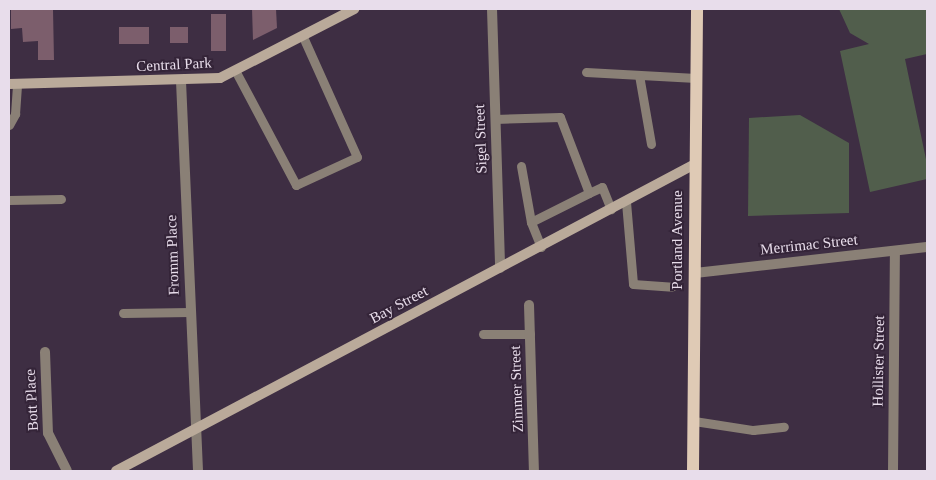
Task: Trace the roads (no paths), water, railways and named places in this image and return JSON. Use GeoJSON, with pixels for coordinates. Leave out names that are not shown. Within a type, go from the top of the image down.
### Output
{"type":"FeatureCollection","features":[{"type":"Feature","properties":{"kind":"main road","name":"Portland Avenue"},"geometry":{"type":"LineString","coordinates":[[693,471],[697,9]]}},
{"type":"Feature","properties":{"kind":"street"},"geometry":{"type":"LineString","coordinates":[[330,9],[336,19]]}},
{"type":"Feature","properties":{"kind":"street","name":"Central Park"},"geometry":{"type":"LineString","coordinates":[[13,84],[181,81],[220,78],[236,72],[354,9]]}},
{"type":"Feature","properties":{"kind":"street","name":"Sigel Street"},"geometry":{"type":"LineString","coordinates":[[492,9],[500,268]]}},
{"type":"Feature","properties":{"kind":"street","name":"Fromm Place"},"geometry":{"type":"LineString","coordinates":[[181,81],[198,471]]}},
{"type":"Feature","properties":{"kind":"street","name":"Bay Street"},"geometry":{"type":"LineString","coordinates":[[116,471],[695,164]]}},
{"type":"Feature","properties":{"kind":"street","name":"Merrimac Street"},"geometry":{"type":"LineString","coordinates":[[695,273],[927,247]]}},
{"type":"Feature","properties":{"kind":"street","name":"Hollister Street"},"geometry":{"type":"LineString","coordinates":[[892,471],[895,250]]}},
{"type":"Feature","properties":{"kind":"street","name":"Zimmer Street"},"geometry":{"type":"LineString","coordinates":[[529,305],[534,471]]}},
{"type":"Feature","properties":{"kind":"street","name":"Bott Place"},"geometry":{"type":"LineString","coordinates":[[45,352],[48,433],[67,471]]}},
{"type":"Feature","properties":{"kind":"lane"},"geometry":{"type":"LineString","coordinates":[[236,72],[296,186],[357,156],[303,37]]}},
{"type":"Feature","properties":{"kind":"lane"},"geometry":{"type":"LineString","coordinates":[[586,72],[696,78]]}},
{"type":"Feature","properties":{"kind":"lane"},"geometry":{"type":"LineString","coordinates":[[639,75],[650,144]]}},
{"type":"Feature","properties":{"kind":"lane"},"geometry":{"type":"LineString","coordinates":[[9,125],[15,114],[13,84]]}},
{"type":"Feature","properties":{"kind":"lane"},"geometry":{"type":"LineString","coordinates":[[495,119],[560,118],[589,193]]}},
{"type":"Feature","properties":{"kind":"lane"},"geometry":{"type":"LineString","coordinates":[[521,166],[531,222],[541,247]]}},
{"type":"Feature","properties":{"kind":"lane"},"geometry":{"type":"LineString","coordinates":[[531,222],[602,187],[611,209]]}},
{"type":"Feature","properties":{"kind":"lane"},"geometry":{"type":"LineString","coordinates":[[9,200],[61,199]]}},
{"type":"Feature","properties":{"kind":"lane"},"geometry":{"type":"LineString","coordinates":[[626,202],[633,284],[672,287]]}},
{"type":"Feature","properties":{"kind":"lane"},"geometry":{"type":"LineString","coordinates":[[123,313],[190,312]]}},
{"type":"Feature","properties":{"kind":"lane"},"geometry":{"type":"LineString","coordinates":[[483,334],[530,334]]}},
{"type":"Feature","properties":{"kind":"lane"},"geometry":{"type":"LineString","coordinates":[[694,421],[753,430],[784,427]]}}]}
